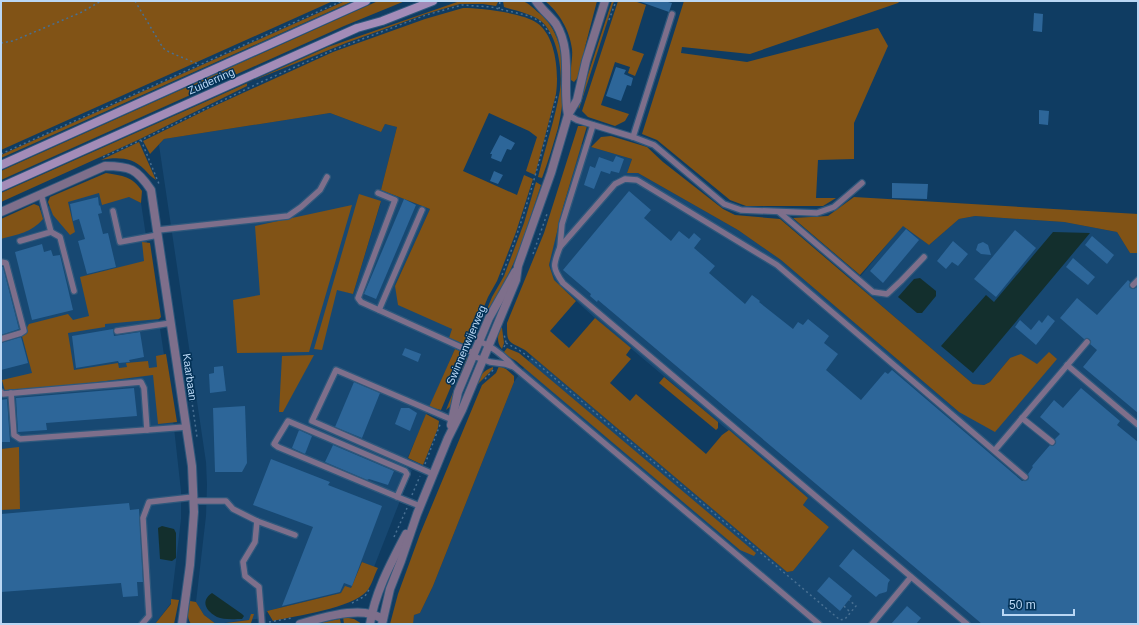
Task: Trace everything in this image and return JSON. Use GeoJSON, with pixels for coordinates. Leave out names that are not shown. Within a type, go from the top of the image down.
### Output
{"type":"FeatureCollection","features":[{"type":"Feature","properties":{"kind":"main road","name":"Zuiderring"},"geometry":{"type":"LineString","coordinates":[[1,165],[366,1]]}},
{"type":"Feature","properties":{"kind":"main road","name":"Zuiderring"},"geometry":{"type":"LineString","coordinates":[[1,187],[357,28],[382,21],[432,1]]}},
{"type":"Feature","properties":{"kind":"street","name":"Swinnenwijerweg"},"geometry":{"type":"LineString","coordinates":[[382,621],[390,589],[418,510],[454,421],[483,360],[516,280],[518,266],[568,115],[577,100],[586,61],[605,1]]}},
{"type":"Feature","properties":{"kind":"street","name":"Swinnenwijerweg"},"geometry":{"type":"LineString","coordinates":[[535,2],[556,25],[562,38],[566,54],[565,101],[568,115]]}},
{"type":"Feature","properties":{"kind":"street","name":"Kaarbaan"},"geometry":{"type":"LineString","coordinates":[[41,194],[105,166],[122,166],[132,169],[143,178],[151,190],[192,466],[194,512],[190,565],[182,624]]}},
{"type":"Feature","properties":{"kind":"street"},"geometry":{"type":"LineString","coordinates":[[1,212],[41,194]]}},
{"type":"Feature","properties":{"kind":"street","name":"Swinnenwijerweg"},"geometry":{"type":"LineString","coordinates":[[454,421],[458,392],[479,341],[496,303],[518,266]]}},
{"type":"Feature","properties":{"kind":"street","name":"Swinnenwijerweg"},"geometry":{"type":"LineString","coordinates":[[370,624],[371,614],[380,585],[418,510]]}},
{"type":"Feature","properties":{"kind":"street"},"geometry":{"type":"LineString","coordinates":[[300,624],[341,614],[354,613],[371,614],[382,621]]}},
{"type":"Feature","properties":{"kind":"lane"},"geometry":{"type":"LineString","coordinates":[[633,137],[672,14]]}},
{"type":"Feature","properties":{"kind":"lane"},"geometry":{"type":"LineString","coordinates":[[568,115],[577,120],[654,145],[724,204],[741,210],[817,212],[834,207],[862,183]]}},
{"type":"Feature","properties":{"kind":"lane"},"geometry":{"type":"LineString","coordinates":[[593,125],[562,224],[560,248],[555,260],[555,272],[563,284],[967,624]]}},
{"type":"Feature","properties":{"kind":"lane"},"geometry":{"type":"LineString","coordinates":[[113,211],[120,242],[158,232],[288,216],[301,207],[320,190],[327,177]]}},
{"type":"Feature","properties":{"kind":"lane"},"geometry":{"type":"LineString","coordinates":[[560,248],[615,184],[625,179],[637,180],[777,265],[1025,477]]}},
{"type":"Feature","properties":{"kind":"lane"},"geometry":{"type":"LineString","coordinates":[[378,193],[395,200],[358,298],[360,302],[483,360],[514,367]]}},
{"type":"Feature","properties":{"kind":"lane"},"geometry":{"type":"LineString","coordinates":[[41,194],[51,232]]}},
{"type":"Feature","properties":{"kind":"lane"},"geometry":{"type":"LineString","coordinates":[[379,310],[422,210]]}},
{"type":"Feature","properties":{"kind":"lane"},"geometry":{"type":"LineString","coordinates":[[779,212],[873,292],[887,294],[924,257]]}},
{"type":"Feature","properties":{"kind":"lane"},"geometry":{"type":"LineString","coordinates":[[20,241],[51,232],[60,237],[74,291]]}},
{"type":"Feature","properties":{"kind":"lane"},"geometry":{"type":"LineString","coordinates":[[1,262],[6,263],[24,331],[1,339]]}},
{"type":"Feature","properties":{"kind":"lane"},"geometry":{"type":"LineString","coordinates":[[1133,285],[1138,280]]}},
{"type":"Feature","properties":{"kind":"lane"},"geometry":{"type":"LineString","coordinates":[[117,331],[171,323]]}},
{"type":"Feature","properties":{"kind":"lane"},"geometry":{"type":"LineString","coordinates":[[479,341],[489,345],[820,624]]}},
{"type":"Feature","properties":{"kind":"lane"},"geometry":{"type":"LineString","coordinates":[[994,450],[1087,342]]}},
{"type":"Feature","properties":{"kind":"lane"},"geometry":{"type":"LineString","coordinates":[[1067,365],[1138,425]]}},
{"type":"Feature","properties":{"kind":"lane"},"geometry":{"type":"LineString","coordinates":[[433,474],[312,421],[336,370],[454,421]]}},
{"type":"Feature","properties":{"kind":"lane"},"geometry":{"type":"LineString","coordinates":[[1,392],[2,394],[141,382],[144,388],[148,430]]}},
{"type":"Feature","properties":{"kind":"lane"},"geometry":{"type":"LineString","coordinates":[[11,393],[14,435],[20,439],[186,427]]}},
{"type":"Feature","properties":{"kind":"lane"},"geometry":{"type":"LineString","coordinates":[[1022,418],[1052,442]]}},
{"type":"Feature","properties":{"kind":"lane"},"geometry":{"type":"LineString","coordinates":[[398,497],[407,474],[405,471],[288,421],[274,444],[278,447],[398,497],[410,502],[418,510]]}},
{"type":"Feature","properties":{"kind":"lane"},"geometry":{"type":"LineString","coordinates":[[142,624],[149,616],[143,518],[149,502],[193,499],[226,501],[233,509],[257,521],[295,535]]}},
{"type":"Feature","properties":{"kind":"lane"},"geometry":{"type":"LineString","coordinates":[[257,521],[255,542],[243,562],[245,576],[259,587],[262,624]]}},
{"type":"Feature","properties":{"kind":"lane"},"geometry":{"type":"LineString","coordinates":[[872,624],[911,577]]}},
{"type":"Feature","properties":{"kind":"path"},"geometry":{"type":"LineString","coordinates":[[1,43],[12,41],[82,12],[101,1]]}},
{"type":"Feature","properties":{"kind":"path"},"geometry":{"type":"LineString","coordinates":[[135,1],[162,48],[200,65]]}},
{"type":"Feature","properties":{"kind":"path"},"geometry":{"type":"LineString","coordinates":[[1,154],[342,1]]}},
{"type":"Feature","properties":{"kind":"path"},"geometry":{"type":"LineString","coordinates":[[499,8],[500,1]]}},
{"type":"Feature","properties":{"kind":"path"},"geometry":{"type":"LineString","coordinates":[[120,150],[258,83],[340,47],[426,15],[462,5],[499,8],[530,16],[541,22],[552,38]]}},
{"type":"Feature","properties":{"kind":"path"},"geometry":{"type":"LineString","coordinates":[[500,280],[518,233],[535,179],[557,96]]}},
{"type":"Feature","properties":{"kind":"path"},"geometry":{"type":"LineString","coordinates":[[141,140],[160,189]]}},
{"type":"Feature","properties":{"kind":"path"},"geometry":{"type":"LineString","coordinates":[[506,343],[519,350],[539,366],[840,620],[845,619],[856,606],[849,600]]}},
{"type":"Feature","properties":{"kind":"path"},"geometry":{"type":"LineString","coordinates":[[391,542],[423,470],[442,416]]}},
{"type":"Feature","properties":{"kind":"path"},"geometry":{"type":"LineString","coordinates":[[346,606],[361,599],[368,592],[370,587]]}},
{"type":"Feature","properties":{"kind":"path"},"geometry":{"type":"LineString","coordinates":[[844,606],[850,612]]}},
{"type":"Feature","properties":{"kind":"shaded area"},"geometry":{"type":"Polygon","coordinates":[[[1,1],[333,1],[1,150],[1,1]]]}},
{"type":"Feature","properties":{"kind":"shaded area"},"geometry":{"type":"Polygon","coordinates":[[[345,1],[353,1],[1,158],[1,155],[345,1]]]}},
{"type":"Feature","properties":{"kind":"shaded area"},"geometry":{"type":"Polygon","coordinates":[[[378,1],[405,1],[344,26],[1,180],[1,171],[378,1]]]}},
{"type":"Feature","properties":{"kind":"shaded area"},"geometry":{"type":"Polygon","coordinates":[[[460,1],[498,1],[496,6],[483,4],[460,4],[426,14],[346,43],[251,81],[328,47],[460,1]]]}},
{"type":"Feature","properties":{"kind":"shaded area"},"geometry":{"type":"Polygon","coordinates":[[[503,1],[522,1],[539,13],[549,23],[556,36],[561,51],[564,83],[561,115],[542,178],[538,177],[560,90],[561,73],[558,53],[551,34],[541,21],[528,14],[504,7],[503,1]]]}},
{"type":"Feature","properties":{"kind":"shaded area"},"geometry":{"type":"Polygon","coordinates":[[[545,1],[597,1],[585,47],[581,70],[579,76],[574,82],[571,80],[572,52],[569,35],[559,16],[545,1]]]}},
{"type":"Feature","properties":{"kind":"shaded area"},"geometry":{"type":"Polygon","coordinates":[[[612,1],[614,1],[579,109],[578,105],[612,1]]]}},
{"type":"Feature","properties":{"kind":"shaded area"},"geometry":{"type":"Polygon","coordinates":[[[618,1],[634,1],[646,5],[632,50],[644,54],[635,76],[628,73],[630,67],[615,62],[601,105],[629,114],[625,121],[615,126],[588,117],[582,111],[618,1]]]}},
{"type":"Feature","properties":{"kind":"shaded area"},"geometry":{"type":"Polygon","coordinates":[[[684,1],[900,1],[898,3],[750,54],[682,47],[681,53],[747,62],[878,28],[888,46],[854,123],[854,159],[818,160],[816,198],[836,198],[823,206],[746,206],[730,200],[657,140],[642,134],[684,1]]]}},
{"type":"Feature","properties":{"kind":"shaded area"},"geometry":{"type":"Polygon","coordinates":[[[463,8],[491,10],[513,14],[531,19],[537,23],[543,29],[552,46],[555,56],[557,76],[556,94],[535,175],[526,171],[537,137],[529,131],[489,113],[463,171],[517,195],[524,175],[533,179],[516,232],[497,281],[488,297],[468,346],[449,338],[452,329],[398,305],[395,286],[430,209],[381,190],[397,127],[385,124],[381,132],[330,113],[164,139],[150,154],[143,141],[210,108],[333,52],[425,19],[463,8]]]}},
{"type":"Feature","properties":{"kind":"shaded area"},"geometry":{"type":"Polygon","coordinates":[[[247,83],[247,86],[138,140],[1,202],[1,193],[247,83]]]}},
{"type":"Feature","properties":{"kind":"shaded area"},"geometry":{"type":"Polygon","coordinates":[[[330,113],[381,132],[385,124],[397,127],[381,190],[430,209],[395,286],[453,330],[449,338],[458,342],[404,466],[412,470],[374,567],[362,562],[351,588],[341,593],[267,611],[264,618],[216,624],[204,615],[196,602],[206,516],[206,462],[159,145],[164,139],[330,113]],[[381,202],[337,289],[353,294],[381,202]]]}},
{"type":"Feature","properties":{"kind":"shaded area"},"geometry":{"type":"Polygon","coordinates":[[[578,126],[587,126],[563,207],[549,265],[554,280],[576,301],[550,331],[569,348],[595,318],[631,348],[626,355],[631,359],[610,383],[630,401],[636,394],[706,454],[722,435],[729,430],[808,498],[803,505],[829,527],[793,571],[787,572],[525,350],[509,341],[507,334],[507,323],[544,233],[578,126]]]}},
{"type":"Feature","properties":{"kind":"shaded area"},"geometry":{"type":"Polygon","coordinates":[[[611,136],[647,147],[663,162],[723,209],[735,215],[780,219],[973,384],[984,385],[990,382],[1010,358],[1021,354],[1037,364],[1049,352],[1057,359],[995,432],[959,412],[781,260],[738,230],[638,173],[627,173],[632,159],[591,147],[601,137],[611,136]]]}},
{"type":"Feature","properties":{"kind":"shaded area"},"geometry":{"type":"Polygon","coordinates":[[[139,142],[156,180],[139,165],[129,160],[113,158],[101,160],[139,142]]]}},
{"type":"Feature","properties":{"kind":"shaded area"},"geometry":{"type":"Polygon","coordinates":[[[581,144],[632,159],[627,173],[638,173],[738,230],[781,260],[959,412],[1037,364],[1010,358],[990,382],[984,385],[973,384],[855,283],[903,225],[929,245],[959,219],[975,216],[1064,222],[1117,232],[1130,253],[1138,253],[1138,624],[412,624],[414,615],[420,613],[433,586],[514,382],[532,356],[787,572],[793,571],[829,527],[803,505],[808,498],[595,318],[553,280],[549,265],[563,207],[581,144]]]}},
{"type":"Feature","properties":{"kind":"shaded area"},"geometry":{"type":"Polygon","coordinates":[[[106,173],[122,176],[135,182],[142,191],[141,203],[129,197],[102,205],[99,193],[68,202],[75,232],[70,235],[53,215],[48,202],[50,197],[106,173]]]}},
{"type":"Feature","properties":{"kind":"shaded area"},"geometry":{"type":"Polygon","coordinates":[[[102,182],[141,203],[171,401],[181,491],[181,519],[171,603],[155,624],[1,624],[1,510],[20,508],[19,448],[1,449],[1,228],[102,182]]]}},
{"type":"Feature","properties":{"kind":"shaded area"},"geometry":{"type":"Polygon","coordinates":[[[536,182],[541,185],[520,249],[487,315],[485,314],[492,297],[504,276],[524,223],[536,182]]]}},
{"type":"Feature","properties":{"kind":"shaded area"},"geometry":{"type":"Polygon","coordinates":[[[359,194],[381,201],[353,294],[337,290],[322,350],[314,349],[359,194]]]}},
{"type":"Feature","properties":{"kind":"shaded area"},"geometry":{"type":"Polygon","coordinates":[[[854,197],[1138,214],[1138,253],[1130,253],[1117,232],[1064,222],[975,216],[959,219],[929,245],[903,226],[860,275],[793,218],[828,216],[854,197]]]}},
{"type":"Feature","properties":{"kind":"shaded area"},"geometry":{"type":"Polygon","coordinates":[[[34,204],[39,206],[43,219],[29,230],[1,239],[1,219],[34,204]]]}},
{"type":"Feature","properties":{"kind":"shaded area"},"geometry":{"type":"Polygon","coordinates":[[[352,205],[309,352],[237,353],[233,300],[260,295],[255,226],[352,205]]]}},
{"type":"Feature","properties":{"kind":"shaded area"},"geometry":{"type":"Polygon","coordinates":[[[1053,232],[1090,233],[973,373],[941,346],[986,295],[994,302],[1053,232]]]}},
{"type":"Feature","properties":{"kind":"shaded area"},"geometry":{"type":"Polygon","coordinates":[[[142,242],[150,243],[161,317],[159,319],[105,324],[105,327],[68,333],[74,370],[118,363],[119,368],[127,367],[126,363],[148,361],[149,368],[157,367],[156,356],[166,354],[177,422],[158,424],[153,375],[58,387],[5,391],[2,380],[32,373],[22,336],[29,324],[68,314],[73,320],[89,316],[80,277],[144,261],[142,242]]]}},
{"type":"Feature","properties":{"kind":"shaded area"},"geometry":{"type":"Polygon","coordinates":[[[920,278],[936,291],[936,296],[922,313],[917,313],[898,297],[914,279],[920,278]]]}},
{"type":"Feature","properties":{"kind":"shaded area"},"geometry":{"type":"Polygon","coordinates":[[[500,327],[502,328],[504,343],[502,349],[498,341],[500,327]]]}},
{"type":"Feature","properties":{"kind":"shaded area"},"geometry":{"type":"Polygon","coordinates":[[[507,348],[519,353],[756,553],[754,556],[740,550],[516,361],[504,354],[507,348]]]}},
{"type":"Feature","properties":{"kind":"shaded area"},"geometry":{"type":"Polygon","coordinates":[[[455,349],[465,353],[441,410],[429,407],[455,349]]]}},
{"type":"Feature","properties":{"kind":"shaded area"},"geometry":{"type":"Polygon","coordinates":[[[314,355],[283,412],[279,412],[282,356],[314,355]]]}},
{"type":"Feature","properties":{"kind":"shaded area"},"geometry":{"type":"Polygon","coordinates":[[[467,357],[468,361],[452,405],[446,410],[467,357]]]}},
{"type":"Feature","properties":{"kind":"shaded area"},"geometry":{"type":"Polygon","coordinates":[[[499,366],[506,369],[514,376],[514,382],[433,586],[420,613],[414,615],[413,624],[390,624],[398,594],[420,534],[482,385],[496,373],[499,366]]]}},
{"type":"Feature","properties":{"kind":"shaded area"},"geometry":{"type":"Polygon","coordinates":[[[493,367],[493,369],[478,384],[476,384],[482,374],[493,367]]]}},
{"type":"Feature","properties":{"kind":"shaded area"},"geometry":{"type":"Polygon","coordinates":[[[664,377],[718,422],[718,428],[716,430],[659,383],[664,377]]]}},
{"type":"Feature","properties":{"kind":"shaded area"},"geometry":{"type":"Polygon","coordinates":[[[426,414],[439,421],[438,428],[423,465],[408,458],[426,414]]]}},
{"type":"Feature","properties":{"kind":"shaded area"},"geometry":{"type":"Polygon","coordinates":[[[19,447],[20,509],[1,510],[1,449],[19,447]]]}},
{"type":"Feature","properties":{"kind":"shaded area"},"geometry":{"type":"Polygon","coordinates":[[[162,526],[174,529],[176,533],[176,558],[172,561],[160,559],[158,528],[162,526]]]}},
{"type":"Feature","properties":{"kind":"shaded area"},"geometry":{"type":"Polygon","coordinates":[[[362,562],[378,568],[369,589],[360,597],[337,607],[273,621],[267,611],[341,593],[345,586],[351,588],[362,562]]]}},
{"type":"Feature","properties":{"kind":"shaded area"},"geometry":{"type":"Polygon","coordinates":[[[212,593],[242,614],[244,616],[242,619],[220,618],[213,615],[207,609],[205,603],[208,596],[212,593]]]}},
{"type":"Feature","properties":{"kind":"shaded area"},"geometry":{"type":"Polygon","coordinates":[[[171,599],[179,600],[174,624],[155,624],[171,604],[171,599]]]}},
{"type":"Feature","properties":{"kind":"shaded area"},"geometry":{"type":"Polygon","coordinates":[[[190,601],[196,602],[204,615],[216,624],[191,624],[188,616],[190,601]]]}},
{"type":"Feature","properties":{"kind":"shaded area"},"geometry":{"type":"Polygon","coordinates":[[[251,614],[254,614],[251,623],[218,624],[249,620],[251,614]]]}},
{"type":"Feature","properties":{"kind":"shaded area"},"geometry":{"type":"Polygon","coordinates":[[[343,617],[354,619],[362,624],[344,624],[343,617]]]}},
{"type":"Feature","properties":{"kind":"shaded area"},"geometry":{"type":"Polygon","coordinates":[[[340,619],[341,624],[321,624],[323,622],[340,619]]]}},
{"type":"Feature","properties":{"kind":"building"},"geometry":{"type":"Polygon","coordinates":[[[641,1],[664,1],[672,3],[669,12],[641,1]]]}},
{"type":"Feature","properties":{"kind":"building"},"geometry":{"type":"Polygon","coordinates":[[[1034,13],[1043,14],[1042,32],[1033,31],[1034,13]]]}},
{"type":"Feature","properties":{"kind":"building"},"geometry":{"type":"Polygon","coordinates":[[[616,67],[626,70],[624,74],[633,78],[631,86],[627,85],[621,101],[606,96],[616,67]]]}},
{"type":"Feature","properties":{"kind":"building"},"geometry":{"type":"Polygon","coordinates":[[[1039,110],[1049,111],[1048,125],[1039,124],[1039,110]]]}},
{"type":"Feature","properties":{"kind":"building"},"geometry":{"type":"Polygon","coordinates":[[[500,135],[515,143],[511,150],[507,149],[501,162],[491,158],[492,154],[490,154],[500,135]]]}},
{"type":"Feature","properties":{"kind":"building"},"geometry":{"type":"Polygon","coordinates":[[[616,156],[624,159],[619,173],[611,171],[610,174],[601,171],[594,189],[584,185],[590,166],[595,168],[599,157],[613,162],[616,156]]]}},
{"type":"Feature","properties":{"kind":"building"},"geometry":{"type":"Polygon","coordinates":[[[494,171],[503,175],[498,184],[490,181],[494,171]]]}},
{"type":"Feature","properties":{"kind":"building"},"geometry":{"type":"Polygon","coordinates":[[[892,183],[928,184],[927,199],[892,198],[892,183]]]}},
{"type":"Feature","properties":{"kind":"building"},"geometry":{"type":"Polygon","coordinates":[[[629,191],[651,210],[644,218],[671,241],[679,231],[689,239],[694,233],[701,239],[694,248],[715,266],[709,273],[745,304],[752,295],[793,329],[798,322],[803,325],[808,319],[829,336],[824,343],[838,354],[826,370],[861,400],[885,372],[888,374],[892,370],[1022,481],[1028,480],[1028,474],[1033,467],[1032,466],[1050,445],[1053,446],[1056,443],[1055,439],[1060,434],[1040,417],[1054,400],[1063,408],[1081,388],[1120,421],[1117,425],[1138,442],[1138,624],[982,624],[598,300],[597,302],[590,296],[591,294],[563,270],[629,191]]]}},
{"type":"Feature","properties":{"kind":"building"},"geometry":{"type":"Polygon","coordinates":[[[98,197],[99,206],[100,205],[102,213],[98,214],[103,234],[108,233],[116,267],[87,274],[78,241],[85,239],[79,219],[73,221],[70,204],[98,197]]]}},
{"type":"Feature","properties":{"kind":"building"},"geometry":{"type":"Polygon","coordinates":[[[404,199],[416,205],[376,299],[364,294],[404,199]]]}},
{"type":"Feature","properties":{"kind":"building"},"geometry":{"type":"Polygon","coordinates":[[[906,229],[919,240],[883,283],[870,271],[906,229]]]}},
{"type":"Feature","properties":{"kind":"building"},"geometry":{"type":"Polygon","coordinates":[[[1015,230],[1036,248],[996,297],[974,279],[1015,230]]]}},
{"type":"Feature","properties":{"kind":"building"},"geometry":{"type":"Polygon","coordinates":[[[1092,236],[1114,255],[1107,264],[1085,245],[1092,236]]]}},
{"type":"Feature","properties":{"kind":"building"},"geometry":{"type":"Polygon","coordinates":[[[953,241],[968,254],[958,266],[952,262],[946,269],[937,261],[953,241]]]}},
{"type":"Feature","properties":{"kind":"building"},"geometry":{"type":"Polygon","coordinates":[[[983,242],[988,245],[991,255],[981,254],[976,250],[978,244],[983,242]]]}},
{"type":"Feature","properties":{"kind":"building"},"geometry":{"type":"Polygon","coordinates":[[[42,244],[44,252],[51,250],[53,256],[60,255],[73,310],[32,320],[15,252],[42,244]]]}},
{"type":"Feature","properties":{"kind":"building"},"geometry":{"type":"Polygon","coordinates":[[[1073,258],[1095,277],[1088,285],[1066,267],[1073,258]]]}},
{"type":"Feature","properties":{"kind":"building"},"geometry":{"type":"Polygon","coordinates":[[[1,266],[3,267],[19,329],[1,335],[1,266]]]}},
{"type":"Feature","properties":{"kind":"building"},"geometry":{"type":"Polygon","coordinates":[[[1128,280],[1130,282],[1130,288],[1134,289],[1137,287],[1138,289],[1138,413],[1083,367],[1097,350],[1090,344],[1091,341],[1089,339],[1084,339],[1060,318],[1077,298],[1097,315],[1128,280]]]}},
{"type":"Feature","properties":{"kind":"building"},"geometry":{"type":"Polygon","coordinates":[[[1048,315],[1055,321],[1036,345],[1015,327],[1020,320],[1031,330],[1039,320],[1042,323],[1048,315]]]}},
{"type":"Feature","properties":{"kind":"building"},"geometry":{"type":"Polygon","coordinates":[[[113,329],[114,336],[140,332],[144,357],[129,360],[130,362],[119,363],[118,361],[76,368],[72,336],[113,329]]]}},
{"type":"Feature","properties":{"kind":"building"},"geometry":{"type":"Polygon","coordinates":[[[21,337],[28,363],[1,370],[1,343],[21,337]]]}},
{"type":"Feature","properties":{"kind":"building"},"geometry":{"type":"Polygon","coordinates":[[[405,348],[421,354],[418,362],[402,355],[405,348]]]}},
{"type":"Feature","properties":{"kind":"building"},"geometry":{"type":"Polygon","coordinates":[[[223,366],[226,391],[210,393],[209,374],[214,373],[214,367],[223,366]]]}},
{"type":"Feature","properties":{"kind":"building"},"geometry":{"type":"Polygon","coordinates":[[[354,382],[380,393],[362,438],[335,427],[354,382]]]}},
{"type":"Feature","properties":{"kind":"building"},"geometry":{"type":"Polygon","coordinates":[[[134,388],[137,416],[46,423],[47,430],[18,432],[16,398],[134,388]]]}},
{"type":"Feature","properties":{"kind":"building"},"geometry":{"type":"Polygon","coordinates":[[[7,399],[10,442],[1,442],[1,400],[7,399]]]}},
{"type":"Feature","properties":{"kind":"building"},"geometry":{"type":"Polygon","coordinates":[[[245,406],[247,463],[242,472],[215,472],[213,408],[245,406]]]}},
{"type":"Feature","properties":{"kind":"building"},"geometry":{"type":"Polygon","coordinates":[[[401,408],[409,408],[417,413],[410,431],[395,424],[401,408]]]}},
{"type":"Feature","properties":{"kind":"building"},"geometry":{"type":"Polygon","coordinates":[[[299,430],[312,436],[305,454],[292,448],[299,430]]]}},
{"type":"Feature","properties":{"kind":"building"},"geometry":{"type":"Polygon","coordinates":[[[333,445],[394,471],[388,485],[369,479],[367,480],[325,462],[333,445]]]}},
{"type":"Feature","properties":{"kind":"building"},"geometry":{"type":"Polygon","coordinates":[[[271,459],[330,482],[328,485],[382,506],[352,586],[344,583],[340,592],[282,606],[313,527],[253,505],[271,459]]]}},
{"type":"Feature","properties":{"kind":"building"},"geometry":{"type":"Polygon","coordinates":[[[129,503],[130,510],[139,509],[143,582],[137,582],[138,596],[123,597],[121,583],[1,592],[1,514],[129,503]]]}},
{"type":"Feature","properties":{"kind":"building"},"geometry":{"type":"Polygon","coordinates":[[[853,549],[890,580],[886,592],[879,594],[876,597],[839,566],[853,549]]]}},
{"type":"Feature","properties":{"kind":"building"},"geometry":{"type":"Polygon","coordinates":[[[829,577],[852,596],[840,611],[817,591],[829,577]]]}},
{"type":"Feature","properties":{"kind":"building"},"geometry":{"type":"Polygon","coordinates":[[[907,606],[921,618],[916,624],[891,624],[907,606]]]}}]}
